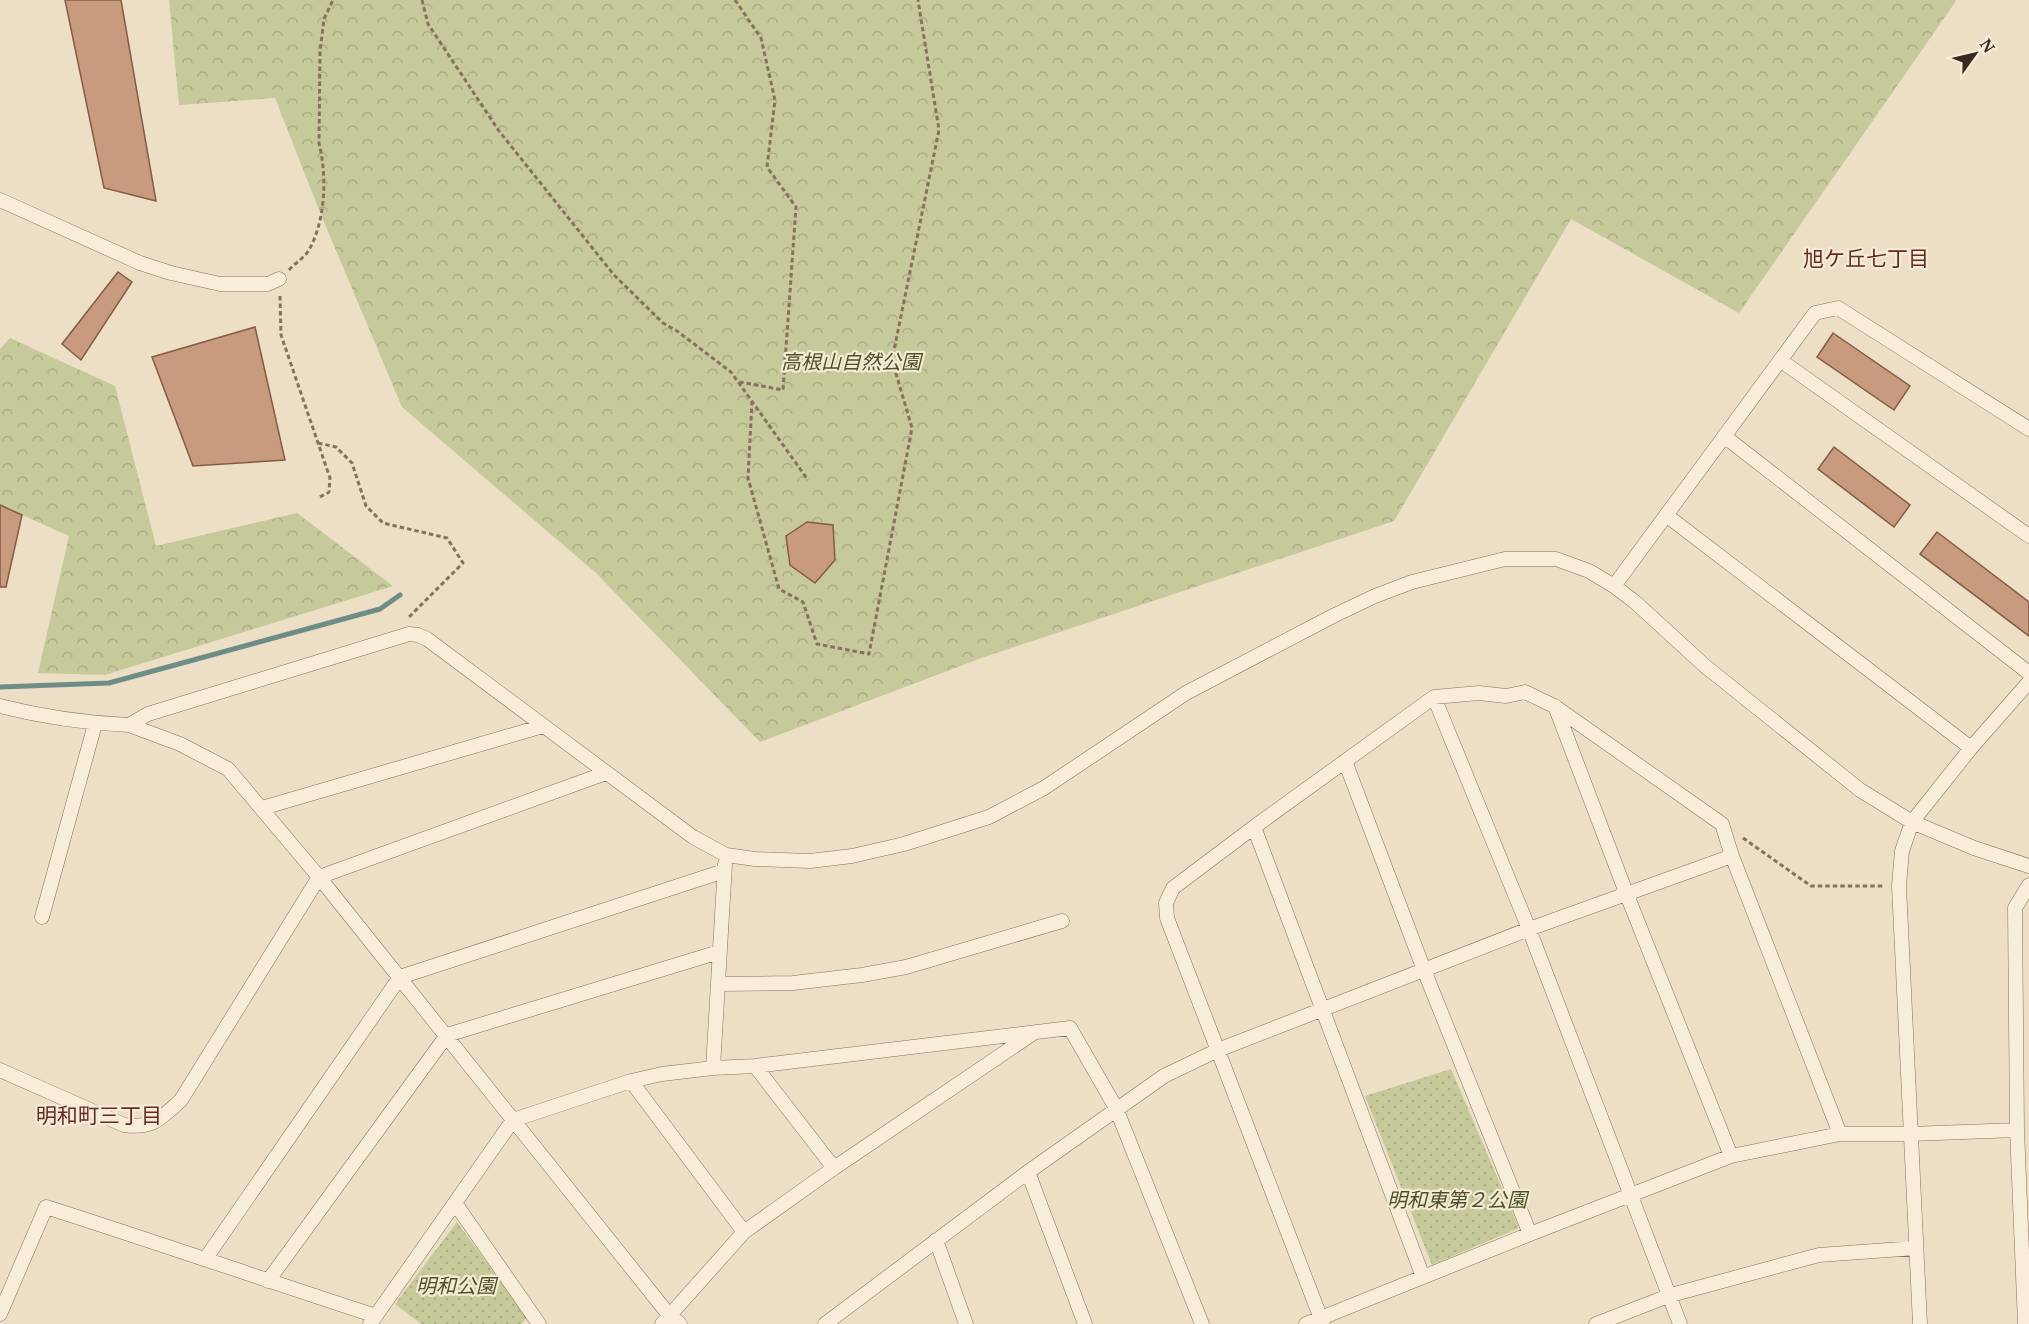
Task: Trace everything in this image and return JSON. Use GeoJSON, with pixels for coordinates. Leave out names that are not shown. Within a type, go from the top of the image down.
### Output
{"type":"FeatureCollection","features":[{"type":"Feature","properties":{"kind":"street"},"geometry":{"type":"LineString","coordinates":[[0,200],[140,263],[171,273],[220,284],[268,284],[279,279]]}},
{"type":"Feature","properties":{"kind":"street"},"geometry":{"type":"LineString","coordinates":[[1614,586],[1815,313],[1838,308],[2029,429]]}},
{"type":"Feature","properties":{"kind":"street"},"geometry":{"type":"LineString","coordinates":[[1780,360],[2029,536]]}},
{"type":"Feature","properties":{"kind":"street"},"geometry":{"type":"LineString","coordinates":[[1724,436],[2029,673]]}},
{"type":"Feature","properties":{"kind":"street"},"geometry":{"type":"LineString","coordinates":[[1666,515],[1971,748]]}},
{"type":"Feature","properties":{"kind":"street"},"geometry":{"type":"LineString","coordinates":[[129,725],[148,714],[408,634],[418,635],[427,639],[693,837],[726,855],[755,859],[810,861],[852,856],[904,844],[988,817],[1044,788],[1186,693],[1333,616],[1412,582],[1505,559],[1556,559],[1589,571],[1614,586],[1635,602],[1705,666],[1860,790],[1912,822],[1974,848],[2029,866]]}},
{"type":"Feature","properties":{"kind":"street"},"geometry":{"type":"LineString","coordinates":[[1920,1324],[1899,886],[1902,851],[1912,822],[1971,748],[2029,682]]}},
{"type":"Feature","properties":{"kind":"street"},"geometry":{"type":"LineString","coordinates":[[1321,1321],[1167,918],[1166,903],[1173,888],[1434,698],[1479,693],[1506,696],[1525,692],[1554,706],[1722,824],[1732,856],[1840,1134]]}},
{"type":"Feature","properties":{"kind":"street"},"geometry":{"type":"LineString","coordinates":[[1434,698],[1529,929],[1671,1295],[1680,1324]]}},
{"type":"Feature","properties":{"kind":"street"},"geometry":{"type":"LineString","coordinates":[[0,706],[39,716],[95,724],[129,725],[180,744],[228,769],[320,877],[447,1035],[670,1321],[744,1232],[834,1168],[1034,1033]]}},
{"type":"Feature","properties":{"kind":"street"},"geometry":{"type":"LineString","coordinates":[[1554,706],[1731,1156]]}},
{"type":"Feature","properties":{"kind":"street"},"geometry":{"type":"LineString","coordinates":[[42,918],[95,724]]}},
{"type":"Feature","properties":{"kind":"street"},"geometry":{"type":"LineString","coordinates":[[262,808],[543,726]]}},
{"type":"Feature","properties":{"kind":"street"},"geometry":{"type":"LineString","coordinates":[[1345,761],[1424,970],[1530,1234]]}},
{"type":"Feature","properties":{"kind":"street"},"geometry":{"type":"LineString","coordinates":[[0,1070],[124,1125],[141,1127],[159,1120],[181,1100],[320,877],[606,773]]}},
{"type":"Feature","properties":{"kind":"street"},"geometry":{"type":"LineString","coordinates":[[1254,827],[1423,1277]]}},
{"type":"Feature","properties":{"kind":"street"},"geometry":{"type":"LineString","coordinates":[[713,1068],[726,855]]}},
{"type":"Feature","properties":{"kind":"street"},"geometry":{"type":"LineString","coordinates":[[825,1324],[1028,1172],[1164,1076],[1218,1050],[1529,929],[1732,856]]}},
{"type":"Feature","properties":{"kind":"street"},"geometry":{"type":"LineString","coordinates":[[207,1258],[400,978],[724,871]]}},
{"type":"Feature","properties":{"kind":"street"},"geometry":{"type":"LineString","coordinates":[[2025,1324],[2017,1130],[2015,908],[2029,885]]}},
{"type":"Feature","properties":{"kind":"street"},"geometry":{"type":"LineString","coordinates":[[718,984],[793,983],[906,967],[1062,921]]}},
{"type":"Feature","properties":{"kind":"street"},"geometry":{"type":"LineString","coordinates":[[268,1281],[447,1035],[719,952]]}},
{"type":"Feature","properties":{"kind":"street"},"geometry":{"type":"LineString","coordinates":[[0,1314],[45,1207],[207,1258],[373,1320],[513,1120],[632,1081],[662,1074],[755,1066],[1070,1028],[1116,1108],[1202,1324]]}},
{"type":"Feature","properties":{"kind":"street"},"geometry":{"type":"LineString","coordinates":[[755,1066],[834,1168]]}},
{"type":"Feature","properties":{"kind":"street"},"geometry":{"type":"LineString","coordinates":[[632,1081],[744,1232]]}},
{"type":"Feature","properties":{"kind":"street"},"geometry":{"type":"LineString","coordinates":[[1306,1324],[1321,1321],[1423,1277],[1731,1156],[1840,1134],[2017,1130]]}},
{"type":"Feature","properties":{"kind":"street"},"geometry":{"type":"LineString","coordinates":[[1028,1172],[1085,1324]]}},
{"type":"Feature","properties":{"kind":"street"},"geometry":{"type":"LineString","coordinates":[[455,1203],[534,1322]]}},
{"type":"Feature","properties":{"kind":"street"},"geometry":{"type":"LineString","coordinates":[[936,1240],[966,1324]]}},
{"type":"Feature","properties":{"kind":"street"},"geometry":{"type":"LineString","coordinates":[[1596,1324],[1671,1295],[1819,1255],[1916,1248]]}},
{"type":"Feature","properties":{"kind":"street"},"geometry":{"type":"LineString","coordinates":[[843,1310],[849,1324]]}},
{"type":"Feature","properties":{"kind":"path"},"geometry":{"type":"LineString","coordinates":[[318,498],[329,492],[330,478],[281,334],[279,279],[308,252],[315,237],[323,204],[323,157],[319,143],[320,52],[324,19],[333,0]]}},
{"type":"Feature","properties":{"kind":"path"},"geometry":{"type":"LineString","coordinates":[[422,0],[428,24],[499,131],[614,275],[663,323],[731,372],[808,480]]}},
{"type":"Feature","properties":{"kind":"path"},"geometry":{"type":"LineString","coordinates":[[735,0],[761,38],[775,100],[767,167],[796,207],[783,390],[738,382]]}},
{"type":"Feature","properties":{"kind":"path"},"geometry":{"type":"LineString","coordinates":[[752,401],[748,478],[779,589],[803,602],[817,644],[869,654],[912,428],[892,360],[939,130],[918,0]]}},
{"type":"Feature","properties":{"kind":"path"},"geometry":{"type":"LineString","coordinates":[[318,443],[336,447],[352,463],[366,506],[383,523],[447,538],[463,563],[407,618],[408,634]]}},
{"type":"Feature","properties":{"kind":"path"},"geometry":{"type":"LineString","coordinates":[[1722,824],[1811,886],[1899,886]]}},
{"type":"Feature","properties":{"kind":"green space","name":"高根山自然公園"},"geometry":{"type":"Polygon","coordinates":[[[169,0],[1956,1],[1739,313],[1571,219],[1394,521],[984,657],[760,742],[596,573],[402,407],[321,215],[275,98],[179,105],[169,0]]]}},
{"type":"Feature","properties":{"kind":"green space"},"geometry":{"type":"Polygon","coordinates":[[[10,338],[115,386],[156,546],[297,513],[393,586],[105,675],[38,673],[69,536],[0,505],[0,349],[10,338]]]}},
{"type":"Feature","properties":{"kind":"green space","name":"明和東第２公園"},"geometry":{"type":"Polygon","coordinates":[[[1451,1069],[1519,1228],[1432,1265],[1365,1096],[1451,1069]]]}},
{"type":"Feature","properties":{"kind":"green space","name":"明和公園"},"geometry":{"type":"Polygon","coordinates":[[[457,1222],[527,1318],[521,1324],[421,1324],[395,1304],[457,1222]]]}},
{"type":"Feature","properties":{"kind":"building"},"geometry":{"type":"Polygon","coordinates":[[[65,0],[121,0],[156,201],[104,188],[65,0]]]}},
{"type":"Feature","properties":{"kind":"building"},"geometry":{"type":"Polygon","coordinates":[[[118,272],[132,282],[81,360],[62,344],[118,272]]]}},
{"type":"Feature","properties":{"kind":"building"},"geometry":{"type":"Polygon","coordinates":[[[255,327],[285,460],[193,466],[152,357],[255,327]]]}},
{"type":"Feature","properties":{"kind":"building"},"geometry":{"type":"Polygon","coordinates":[[[1833,333],[1910,386],[1894,410],[1817,357],[1833,333]]]}},
{"type":"Feature","properties":{"kind":"building"},"geometry":{"type":"Polygon","coordinates":[[[1834,447],[1910,505],[1894,527],[1818,469],[1834,447]]]}},
{"type":"Feature","properties":{"kind":"building"},"geometry":{"type":"Polygon","coordinates":[[[0,505],[22,515],[6,587],[0,587],[0,505]]]}},
{"type":"Feature","properties":{"kind":"building"},"geometry":{"type":"Polygon","coordinates":[[[807,522],[833,525],[835,560],[815,583],[790,565],[786,536],[807,522]]]}},
{"type":"Feature","properties":{"kind":"building"},"geometry":{"type":"Polygon","coordinates":[[[1937,532],[2029,602],[2029,636],[1920,554],[1937,532]]]}},
{"type":"Feature","properties":{"kind":"waterway"},"geometry":{"type":"LineString","coordinates":[[0,687],[109,683],[380,609],[400,595]]}},
{"type":"Feature","properties":{"kind":"district","name":"旭ケ丘七丁目"},"geometry":{"type":"Point","coordinates":[1866,259]}},
{"type":"Feature","properties":{"kind":"district","name":"明和町三丁目"},"geometry":{"type":"Point","coordinates":[99,1116]}}]}
